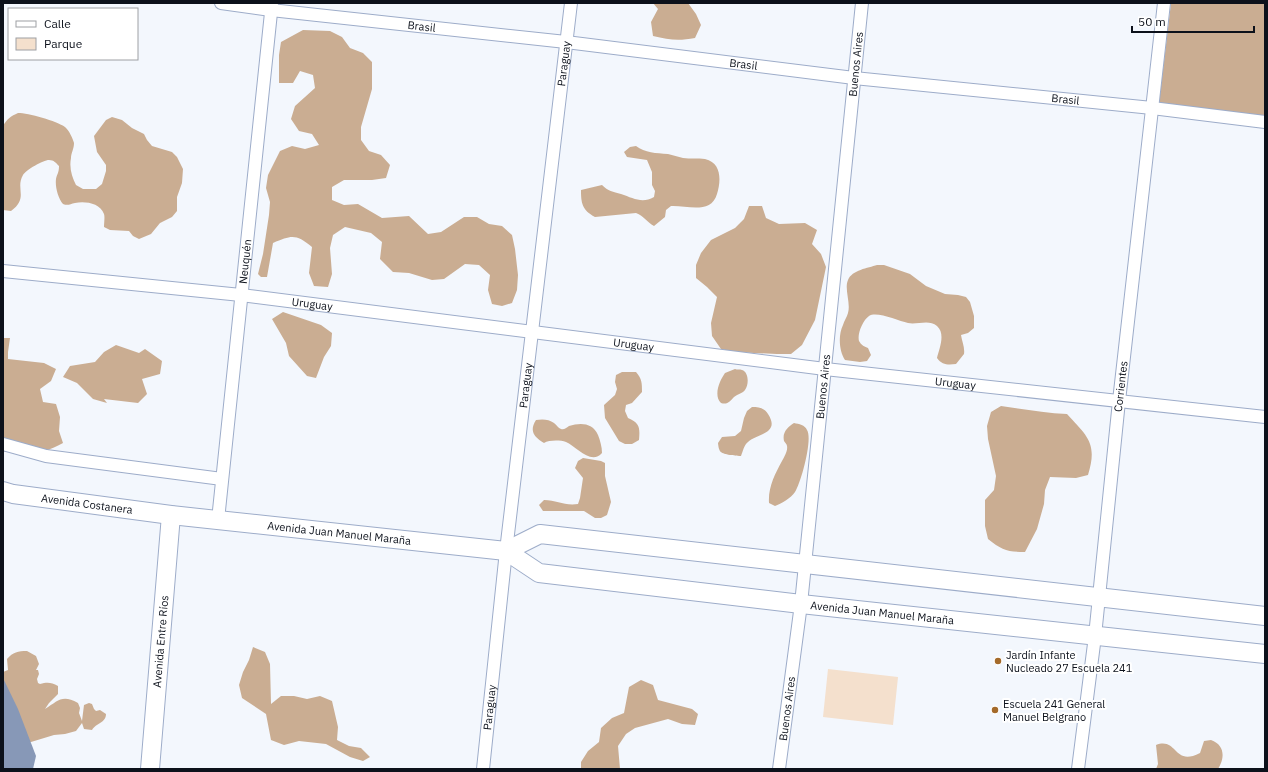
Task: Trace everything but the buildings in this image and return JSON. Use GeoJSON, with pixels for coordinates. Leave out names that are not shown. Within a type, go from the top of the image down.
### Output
{"type":"FeatureCollection","features":[{"type":"Feature","properties":{"kind":"street","name":"Brasil"},"geometry":{"type":"LineString","coordinates":[[221,3],[272,6],[854,78],[1152,108],[1265,122]]}},
{"type":"Feature","properties":{"kind":"street","name":"Paraguay"},"geometry":{"type":"LineString","coordinates":[[482,769],[506,551],[571,3]]}},
{"type":"Feature","properties":{"kind":"street","name":"Buenos Aires"},"geometry":{"type":"LineString","coordinates":[[779,769],[801,604],[862,3]]}},
{"type":"Feature","properties":{"kind":"street","name":"Corrientes"},"geometry":{"type":"LineString","coordinates":[[1078,769],[1095,636],[1119,401],[1164,3]]}},
{"type":"Feature","properties":{"kind":"street","name":"Neuquén"},"geometry":{"type":"LineString","coordinates":[[218,520],[272,6]]}},
{"type":"Feature","properties":{"kind":"street","name":"Uruguay"},"geometry":{"type":"LineString","coordinates":[[3,271],[241,295],[825,369],[1265,417]]}},
{"type":"Feature","properties":{"kind":"street"},"geometry":{"type":"LineString","coordinates":[[3,444],[46,456],[222,479]]}},
{"type":"Feature","properties":{"kind":"street","name":"Avenida Costanera"},"geometry":{"type":"LineString","coordinates":[[3,491],[13,494],[171,515]]}},
{"type":"Feature","properties":{"kind":"street","name":"Avenida Juan Manuel Maraña"},"geometry":{"type":"LineString","coordinates":[[171,515],[506,551],[539,573],[801,604],[1265,654]]}},
{"type":"Feature","properties":{"kind":"street","name":"Avenida Entre Ríos"},"geometry":{"type":"LineString","coordinates":[[150,769],[171,515]]}},
{"type":"Feature","properties":{"kind":"street"},"geometry":{"type":"LineString","coordinates":[[506,551],[540,534],[1265,616]]}},
{"type":"Feature","properties":{"kind":"green space"},"geometry":{"type":"Polygon","coordinates":[[[828,669],[898,677],[893,725],[823,717],[828,669]]]}},
{"type":"Feature","properties":{"kind":"shaded area"},"geometry":{"type":"Polygon","coordinates":[[[653,3],[688,3],[696,14],[701,25],[695,38],[674,40],[653,36],[651,22],[658,9],[653,3]]]}},
{"type":"Feature","properties":{"kind":"shaded area"},"geometry":{"type":"Polygon","coordinates":[[[1171,3],[1265,3],[1265,116],[1159,103],[1171,3]]]}},
{"type":"Feature","properties":{"kind":"shaded area"},"geometry":{"type":"Polygon","coordinates":[[[303,30],[330,31],[342,37],[350,48],[363,53],[372,62],[372,89],[361,127],[361,140],[369,151],[381,155],[390,165],[386,178],[372,180],[344,180],[332,187],[332,200],[344,205],[358,204],[382,218],[409,216],[428,234],[441,232],[464,217],[477,217],[489,224],[502,226],[512,235],[515,249],[518,275],[517,290],[512,303],[502,306],[492,304],[488,290],[490,275],[479,265],[465,264],[444,279],[432,280],[409,273],[393,272],[380,259],[382,242],[371,233],[345,227],[333,235],[330,248],[332,274],[328,287],[314,286],[309,273],[312,247],[302,240],[294,237],[285,238],[273,243],[267,277],[261,277],[258,274],[263,254],[269,215],[270,202],[266,188],[268,175],[280,151],[292,146],[305,149],[319,145],[312,134],[299,131],[291,119],[295,106],[315,88],[313,75],[300,71],[293,83],[279,83],[279,55],[281,42],[303,30]]]}},
{"type":"Feature","properties":{"kind":"shaded area"},"geometry":{"type":"Polygon","coordinates":[[[18,113],[28,114],[49,120],[66,128],[74,143],[70,162],[72,176],[76,185],[83,189],[96,189],[102,184],[106,171],[106,165],[97,152],[94,136],[106,120],[112,117],[122,120],[132,128],[144,134],[152,146],[172,152],[177,157],[183,169],[182,183],[177,197],[177,211],[172,217],[160,223],[151,234],[139,239],[133,236],[129,231],[110,230],[104,227],[104,214],[96,205],[83,202],[68,205],[61,202],[56,185],[59,166],[54,161],[49,160],[39,163],[23,175],[20,185],[21,198],[19,202],[11,211],[3,210],[3,126],[9,118],[18,113]]]}},
{"type":"Feature","properties":{"kind":"shaded area"},"geometry":{"type":"Polygon","coordinates":[[[636,146],[651,152],[711,161],[715,164],[719,173],[719,184],[714,201],[709,205],[697,208],[671,206],[666,210],[665,217],[654,226],[636,213],[595,217],[587,212],[581,199],[581,190],[602,185],[606,189],[638,200],[645,200],[654,197],[655,191],[652,185],[652,172],[647,160],[627,157],[624,152],[630,147],[636,146]]]}},
{"type":"Feature","properties":{"kind":"shaded area"},"geometry":{"type":"Polygon","coordinates":[[[749,206],[762,206],[766,218],[779,224],[805,223],[817,230],[812,244],[821,254],[826,267],[815,320],[802,345],[791,354],[734,352],[721,349],[712,336],[711,323],[717,297],[696,278],[696,265],[701,253],[711,240],[735,228],[744,219],[749,206]]]}},
{"type":"Feature","properties":{"kind":"shaded area"},"geometry":{"type":"Polygon","coordinates":[[[884,265],[910,274],[926,286],[945,294],[966,297],[970,302],[974,316],[974,328],[968,333],[961,335],[964,354],[956,364],[945,364],[937,358],[941,333],[940,329],[934,324],[908,323],[877,315],[869,316],[867,318],[861,327],[859,335],[859,341],[863,346],[868,348],[871,355],[867,361],[860,362],[845,360],[840,348],[840,338],[841,329],[849,309],[847,288],[848,280],[853,274],[865,268],[884,265]]]}},
{"type":"Feature","properties":{"kind":"shaded area"},"geometry":{"type":"Polygon","coordinates":[[[283,312],[321,325],[332,333],[331,346],[324,357],[316,378],[307,376],[289,356],[286,343],[272,319],[283,312]]]}},
{"type":"Feature","properties":{"kind":"shaded area"},"geometry":{"type":"Polygon","coordinates":[[[3,338],[10,338],[8,359],[44,363],[56,369],[51,381],[40,389],[43,402],[56,404],[60,417],[59,431],[63,443],[44,451],[24,456],[8,451],[3,452],[3,338]]]}},
{"type":"Feature","properties":{"kind":"shaded area"},"geometry":{"type":"Polygon","coordinates":[[[116,345],[139,353],[145,349],[162,361],[160,374],[142,379],[147,394],[138,403],[104,399],[107,403],[93,399],[77,383],[63,377],[70,366],[95,362],[104,352],[116,345]]]}},
{"type":"Feature","properties":{"kind":"shaded area"},"geometry":{"type":"Polygon","coordinates":[[[735,369],[742,370],[746,373],[748,382],[746,388],[729,402],[721,403],[717,392],[719,383],[725,373],[735,369]]]}},
{"type":"Feature","properties":{"kind":"shaded area"},"geometry":{"type":"Polygon","coordinates":[[[622,372],[636,372],[641,379],[642,384],[642,392],[632,403],[626,405],[625,411],[628,418],[637,424],[639,429],[639,440],[632,444],[625,444],[619,441],[605,418],[604,405],[615,395],[617,389],[615,382],[616,375],[622,372]]]}},
{"type":"Feature","properties":{"kind":"shaded area"},"geometry":{"type":"Polygon","coordinates":[[[1001,406],[1067,414],[1080,428],[1089,441],[1091,447],[1092,455],[1088,475],[1076,478],[1050,477],[1045,490],[1044,504],[1037,529],[1025,552],[1009,551],[997,546],[988,539],[985,526],[985,500],[994,490],[996,476],[988,439],[987,426],[991,412],[1001,406]]]}},
{"type":"Feature","properties":{"kind":"shaded area"},"geometry":{"type":"Polygon","coordinates":[[[752,407],[761,408],[768,414],[771,421],[769,430],[747,443],[741,456],[724,454],[719,449],[718,443],[722,437],[735,436],[741,431],[747,411],[752,407]]]}},
{"type":"Feature","properties":{"kind":"shaded area"},"geometry":{"type":"Polygon","coordinates":[[[543,419],[550,421],[562,429],[578,424],[586,424],[590,426],[598,435],[602,453],[593,457],[584,454],[566,442],[549,441],[544,443],[535,436],[533,431],[536,420],[543,419]]]}},
{"type":"Feature","properties":{"kind":"shaded area"},"geometry":{"type":"Polygon","coordinates":[[[794,423],[800,424],[807,430],[808,442],[806,461],[795,492],[786,500],[775,506],[769,503],[771,486],[787,450],[787,445],[784,441],[785,432],[794,423]]]}},
{"type":"Feature","properties":{"kind":"shaded area"},"geometry":{"type":"Polygon","coordinates":[[[583,458],[605,463],[605,476],[611,502],[607,515],[601,518],[595,518],[584,511],[543,511],[539,505],[544,500],[578,504],[583,478],[575,468],[578,461],[583,458]]]}},
{"type":"Feature","properties":{"kind":"shaded area"},"geometry":{"type":"Polygon","coordinates":[[[253,647],[265,652],[270,664],[271,704],[281,696],[294,696],[307,699],[320,696],[332,701],[338,727],[337,740],[349,746],[361,748],[370,757],[363,761],[350,757],[326,744],[299,741],[284,745],[271,740],[266,714],[242,698],[239,685],[253,647]]]}},
{"type":"Feature","properties":{"kind":"shaded area"},"geometry":{"type":"Polygon","coordinates":[[[27,651],[36,656],[39,664],[36,670],[38,670],[39,674],[37,679],[38,683],[49,683],[58,686],[58,694],[45,709],[60,700],[73,700],[78,703],[82,721],[84,705],[89,703],[92,704],[96,711],[100,710],[106,714],[103,721],[92,730],[84,729],[82,723],[76,731],[27,742],[3,700],[3,672],[8,670],[7,659],[11,655],[16,652],[27,651]]]}},
{"type":"Feature","properties":{"kind":"shaded area"},"geometry":{"type":"Polygon","coordinates":[[[641,680],[653,685],[658,700],[692,709],[698,714],[695,725],[682,724],[668,719],[635,728],[626,734],[618,746],[620,769],[581,769],[581,762],[588,751],[599,742],[601,728],[612,718],[624,713],[629,687],[641,680]]]}},
{"type":"Feature","properties":{"kind":"shaded area"},"geometry":{"type":"Polygon","coordinates":[[[1211,740],[1219,745],[1223,756],[1218,769],[1156,769],[1158,764],[1156,745],[1168,745],[1180,755],[1185,757],[1200,753],[1204,741],[1211,740]]]}},
{"type":"Feature","properties":{"kind":"water"},"geometry":{"type":"Polygon","coordinates":[[[3,678],[18,709],[36,756],[33,769],[3,769],[3,678]]]}},
{"type":"Feature","properties":{"kind":"place","name":"Jardín Infante Nucleado 27 Escuela 241"},"geometry":{"type":"Point","coordinates":[998,661]}},
{"type":"Feature","properties":{"kind":"place","name":"Escuela 241 General Manuel Belgrano"},"geometry":{"type":"Point","coordinates":[995,710]}}]}
